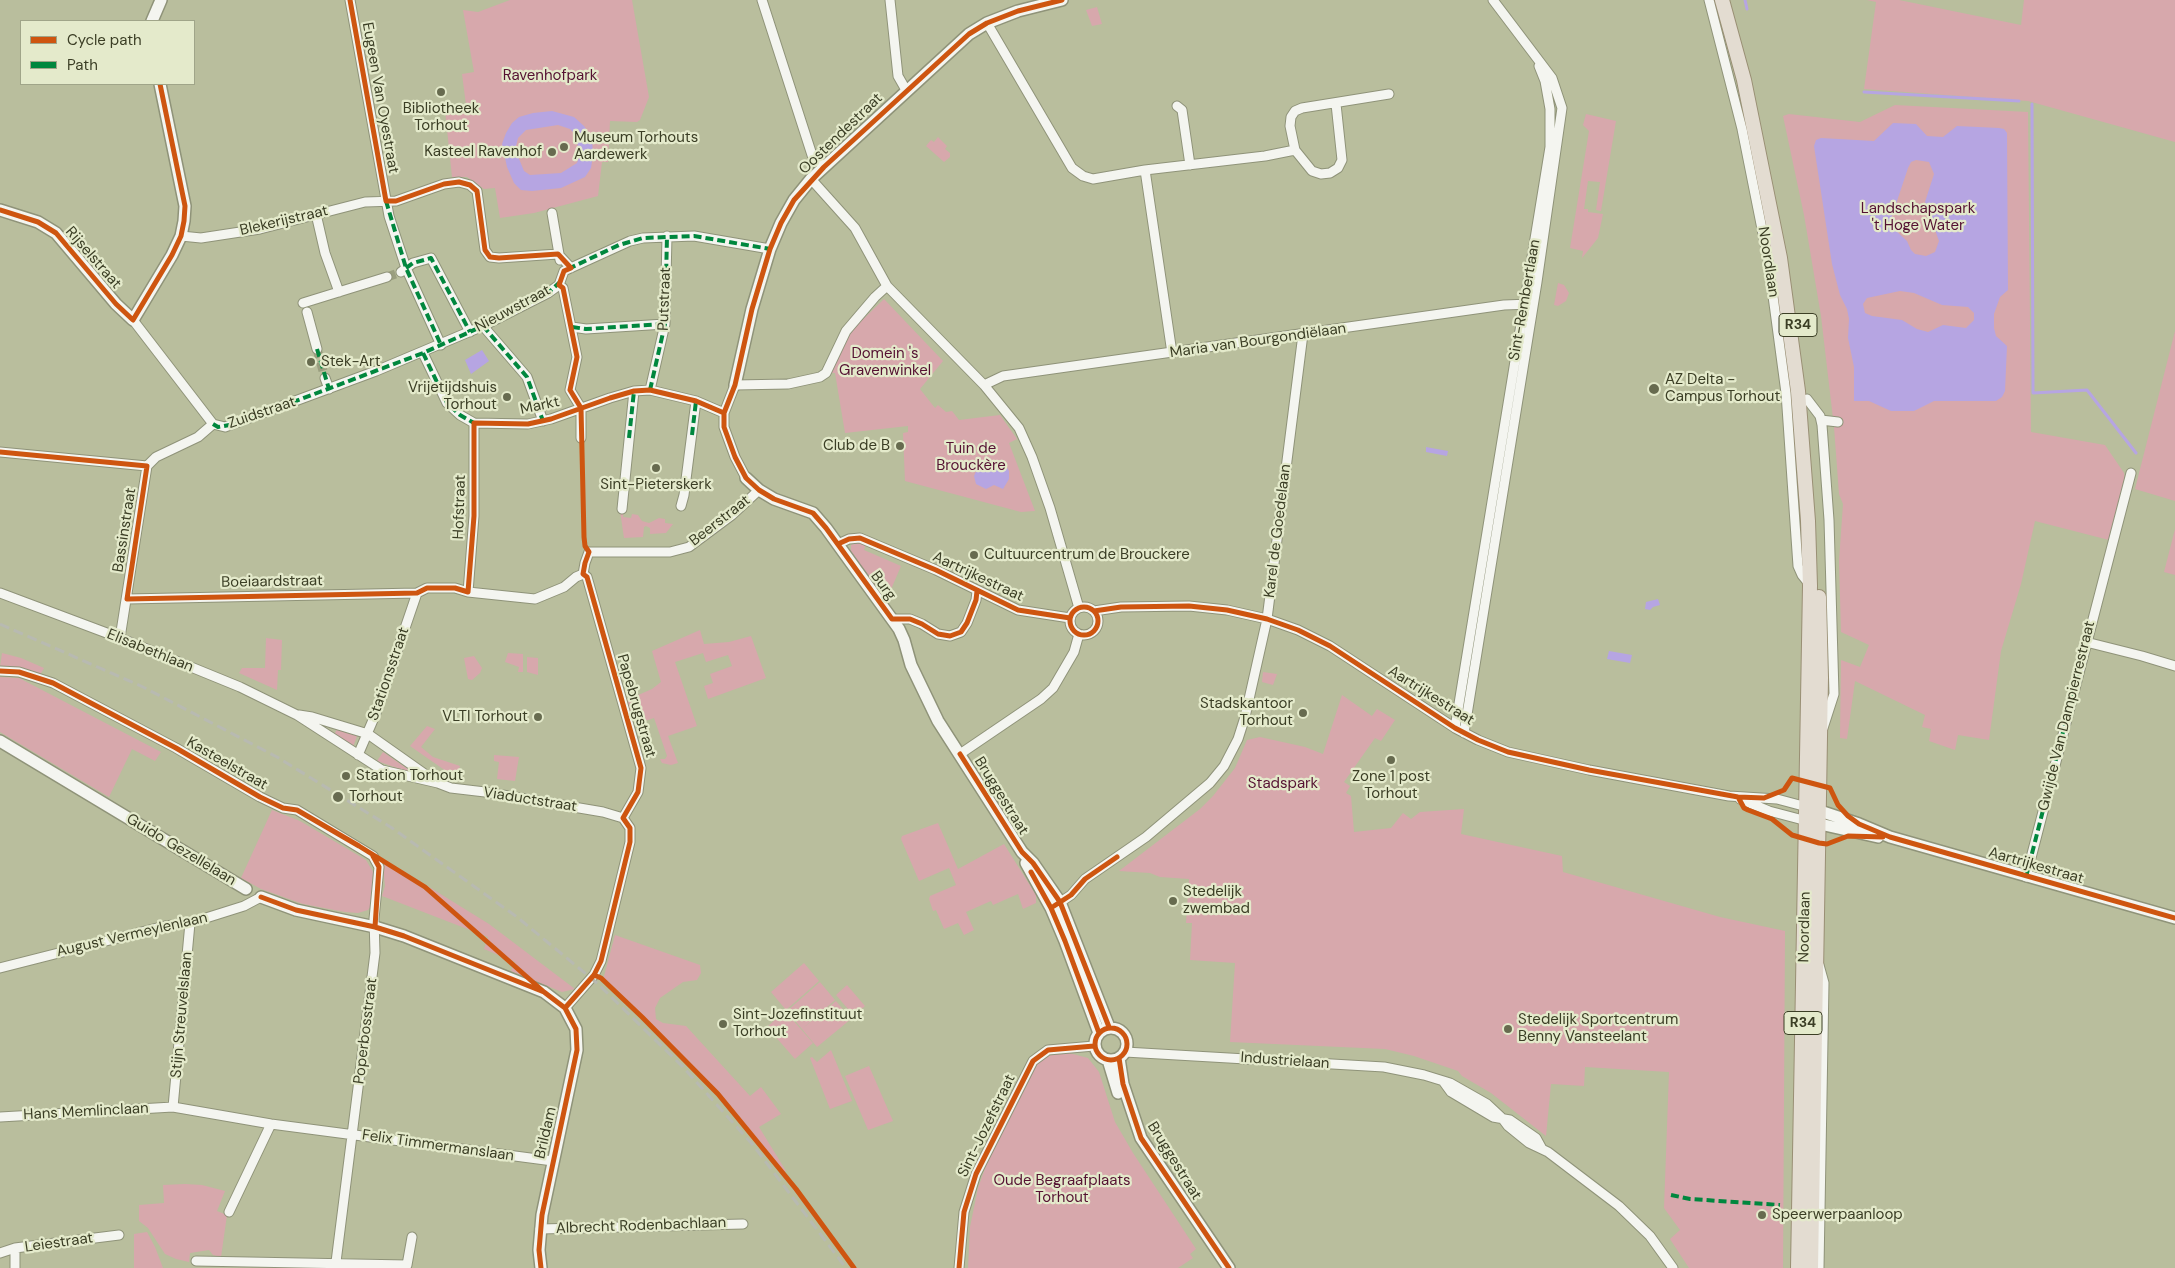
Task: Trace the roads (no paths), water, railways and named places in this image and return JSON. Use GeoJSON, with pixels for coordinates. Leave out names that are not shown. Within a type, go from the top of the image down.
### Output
{"type":"FeatureCollection","features":[{"type":"Feature","properties":{"kind":"main road","name":"Noordlaan"},"geometry":{"type":"LineString","coordinates":[[1722,0],[1759,147],[1784,279],[1803,443],[1810,586],[1816,961],[1811,1268]]}},
{"type":"Feature","properties":{"kind":"main road","name":"Noordlaan"},"geometry":{"type":"LineString","coordinates":[[1730,0],[1754,89],[1775,186],[1793,289],[1807,399],[1817,537],[1821,655],[1820,738],[1813,816],[1798,1268]]}},
{"type":"Feature","properties":{"kind":"street"},"geometry":{"type":"LineString","coordinates":[[152,20],[161,0]]}},
{"type":"Feature","properties":{"kind":"street","name":"Eugeen Van Oyestraat"},"geometry":{"type":"LineString","coordinates":[[350,0],[386,201],[403,270],[441,344]]}},
{"type":"Feature","properties":{"kind":"street"},"geometry":{"type":"LineString","coordinates":[[762,0],[812,155],[824,167]]}},
{"type":"Feature","properties":{"kind":"street"},"geometry":{"type":"LineString","coordinates":[[890,0],[898,76],[906,90]]}},
{"type":"Feature","properties":{"kind":"street"},"geometry":{"type":"LineString","coordinates":[[1018,11],[1024,0]]}},
{"type":"Feature","properties":{"kind":"street","name":"Oostendestraat"},"geometry":{"type":"LineString","coordinates":[[724,413],[735,385],[752,309],[770,249],[781,223],[794,200],[811,179],[906,90],[970,34],[987,23],[1018,11],[1062,0]]}},
{"type":"Feature","properties":{"kind":"street","name":"Oostendestraat"},"geometry":{"type":"LineString","coordinates":[[1018,11],[1073,0]]}},
{"type":"Feature","properties":{"kind":"street","name":"Sint-Rembertlaan"},"geometry":{"type":"LineString","coordinates":[[1464,733],[1512,433],[1529,303],[1562,108],[1552,78],[1493,0]]}},
{"type":"Feature","properties":{"kind":"street","name":"Noordlaan"},"geometry":{"type":"LineString","coordinates":[[1709,0],[1742,129],[1768,259],[1788,412],[1798,566],[1810,586]]}},
{"type":"Feature","properties":{"kind":"street"},"geometry":{"type":"LineString","coordinates":[[987,23],[1072,168],[1083,176],[1093,179],[1145,170],[1265,156],[1295,150]]}},
{"type":"Feature","properties":{"kind":"street","name":"Sint-Rembertlaan"},"geometry":{"type":"LineString","coordinates":[[1536,59],[1544,82],[1550,109],[1550,170]]}},
{"type":"Feature","properties":{"kind":"street"},"geometry":{"type":"LineString","coordinates":[[133,320],[181,236],[185,206],[160,85]]}},
{"type":"Feature","properties":{"kind":"street"},"geometry":{"type":"LineString","coordinates":[[1336,104],[1342,160],[1338,168],[1330,173],[1321,174],[1312,171],[1295,150],[1290,126],[1291,117],[1295,111],[1302,108],[1389,94]]}},
{"type":"Feature","properties":{"kind":"street"},"geometry":{"type":"LineString","coordinates":[[1177,106],[1182,110],[1190,165]]}},
{"type":"Feature","properties":{"kind":"street"},"geometry":{"type":"LineString","coordinates":[[1550,109],[1562,108]]}},
{"type":"Feature","properties":{"kind":"street"},"geometry":{"type":"LineString","coordinates":[[1145,170],[1172,353]]}},
{"type":"Feature","properties":{"kind":"street"},"geometry":{"type":"LineString","coordinates":[[811,179],[855,228],[887,286],[984,385],[1019,428],[1032,457],[1050,508],[1079,608]]}},
{"type":"Feature","properties":{"kind":"street","name":"Blekerijstraat"},"geometry":{"type":"LineString","coordinates":[[181,236],[201,238],[240,233],[365,202],[396,201],[444,184],[459,182],[470,184],[477,191],[485,250],[490,257],[558,254]]}},
{"type":"Feature","properties":{"kind":"street","name":"Rijselstraat"},"geometry":{"type":"LineString","coordinates":[[0,210],[38,222],[56,233],[116,304],[133,320],[212,424]]}},
{"type":"Feature","properties":{"kind":"street"},"geometry":{"type":"LineString","coordinates":[[552,213],[558,254],[568,269],[630,241],[643,238],[694,236],[770,249]]}},
{"type":"Feature","properties":{"kind":"street"},"geometry":{"type":"LineString","coordinates":[[316,214],[325,253],[339,292]]}},
{"type":"Feature","properties":{"kind":"street","name":"Putstraat"},"geometry":{"type":"LineString","coordinates":[[650,390],[665,324],[667,236]]}},
{"type":"Feature","properties":{"kind":"street"},"geometry":{"type":"LineString","coordinates":[[403,270],[413,263],[431,258],[470,332]]}},
{"type":"Feature","properties":{"kind":"street","name":"Nieuwstraat"},"geometry":{"type":"LineString","coordinates":[[423,353],[483,326],[548,293],[559,285],[568,269]]}},
{"type":"Feature","properties":{"kind":"street"},"geometry":{"type":"LineString","coordinates":[[317,349],[305,307],[339,292],[387,277]]}},
{"type":"Feature","properties":{"kind":"street"},"geometry":{"type":"LineString","coordinates":[[559,285],[562,288],[572,327],[577,357],[570,390],[581,408],[634,391],[650,390],[696,401],[724,413]]}},
{"type":"Feature","properties":{"kind":"street"},"geometry":{"type":"LineString","coordinates":[[735,385],[788,384],[820,378],[826,374],[846,331],[887,286]]}},
{"type":"Feature","properties":{"kind":"street","name":"Sint-Rembertlaan"},"geometry":{"type":"LineString","coordinates":[[1455,728],[1502,432],[1529,303]]}},
{"type":"Feature","properties":{"kind":"street","name":"Maria van Bourgondiëlaan"},"geometry":{"type":"LineString","coordinates":[[984,385],[1003,376],[1529,303]]}},
{"type":"Feature","properties":{"kind":"street"},"geometry":{"type":"LineString","coordinates":[[572,327],[586,329],[665,324]]}},
{"type":"Feature","properties":{"kind":"street","name":"Markt"},"geometry":{"type":"LineString","coordinates":[[483,326],[527,377],[543,421]]}},
{"type":"Feature","properties":{"kind":"street","name":"Karel de Goedelaan"},"geometry":{"type":"LineString","coordinates":[[1056,905],[1071,895],[1085,879],[1146,837],[1210,783],[1224,766],[1238,739],[1245,717],[1267,619],[1303,334]]}},
{"type":"Feature","properties":{"kind":"street"},"geometry":{"type":"LineString","coordinates":[[423,353],[447,403],[460,415],[474,423]]}},
{"type":"Feature","properties":{"kind":"street","name":"Zuidstraat"},"geometry":{"type":"LineString","coordinates":[[148,466],[156,457],[198,436],[212,424],[218,427],[235,424],[423,353]]}},
{"type":"Feature","properties":{"kind":"street"},"geometry":{"type":"LineString","coordinates":[[325,378],[329,389]]}},
{"type":"Feature","properties":{"kind":"street"},"geometry":{"type":"LineString","coordinates":[[622,509],[634,391]]}},
{"type":"Feature","properties":{"kind":"street","name":"Noordlaan"},"geometry":{"type":"LineString","coordinates":[[1807,399],[1821,420],[1829,520],[1834,688],[1833,700],[1820,738]]}},
{"type":"Feature","properties":{"kind":"street"},"geometry":{"type":"LineString","coordinates":[[681,506],[696,401]]}},
{"type":"Feature","properties":{"kind":"street","name":"Markt"},"geometry":{"type":"LineString","coordinates":[[474,423],[528,424],[581,408],[581,438]]}},
{"type":"Feature","properties":{"kind":"street","name":"Burg"},"geometry":{"type":"LineString","coordinates":[[724,413],[724,427],[746,478],[759,490],[774,499],[812,513],[838,544],[892,619],[910,619],[938,634],[950,636],[961,632],[967,623],[976,600],[977,591]]}},
{"type":"Feature","properties":{"kind":"street"},"geometry":{"type":"LineString","coordinates":[[1821,420],[1838,422]]}},
{"type":"Feature","properties":{"kind":"street","name":"Hofstraat"},"geometry":{"type":"LineString","coordinates":[[468,592],[474,516],[474,423]]}},
{"type":"Feature","properties":{"kind":"street"},"geometry":{"type":"LineString","coordinates":[[1502,432],[1512,433]]}},
{"type":"Feature","properties":{"kind":"street"},"geometry":{"type":"LineString","coordinates":[[0,452],[148,466]]}},
{"type":"Feature","properties":{"kind":"street","name":"Bassinstraat"},"geometry":{"type":"LineString","coordinates":[[120,638],[148,466]]}},
{"type":"Feature","properties":{"kind":"street","name":"Gwijde Van Dampierrestraat"},"geometry":{"type":"LineString","coordinates":[[2026,877],[2131,473]]}},
{"type":"Feature","properties":{"kind":"street","name":"Beerstraat"},"geometry":{"type":"LineString","coordinates":[[583,574],[590,552],[680,550],[689,547],[732,515],[759,490]]}},
{"type":"Feature","properties":{"kind":"street","name":"Burg"},"geometry":{"type":"LineString","coordinates":[[838,544],[849,539],[860,538],[906,558]]}},
{"type":"Feature","properties":{"kind":"street"},"geometry":{"type":"LineString","coordinates":[[1484,544],[1495,545]]}},
{"type":"Feature","properties":{"kind":"street","name":"Aartrijkestraat"},"geometry":{"type":"LineString","coordinates":[[906,558],[936,570],[1018,610],[1070,618]]}},
{"type":"Feature","properties":{"kind":"street","name":"Boeiaardstraat"},"geometry":{"type":"LineString","coordinates":[[128,598],[417,592],[426,588],[455,588],[468,592],[535,599],[564,587],[583,574]]}},
{"type":"Feature","properties":{"kind":"street","name":"Papebrugstraat"},"geometry":{"type":"LineString","coordinates":[[583,574],[587,577],[641,768],[638,792],[623,818]]}},
{"type":"Feature","properties":{"kind":"street","name":"Stationsstraat"},"geometry":{"type":"LineString","coordinates":[[358,755],[368,734],[417,592]]}},
{"type":"Feature","properties":{"kind":"street","name":"Elisabethlaan"},"geometry":{"type":"LineString","coordinates":[[0,594],[120,638],[240,687],[296,715],[358,755]]}},
{"type":"Feature","properties":{"kind":"street","name":"Aartrijkestraat"},"geometry":{"type":"LineString","coordinates":[[1094,611],[1121,607],[1189,606],[1227,610],[1267,619],[1298,630],[1330,646],[1455,728],[1508,752],[1589,770],[1738,797],[1777,799],[1813,816]]}},
{"type":"Feature","properties":{"kind":"street"},"geometry":{"type":"LineString","coordinates":[[1085,607],[1094,611],[1098,620],[1095,628],[1087,634],[1079,634],[1072,628],[1070,618],[1079,608],[1085,607]]}},
{"type":"Feature","properties":{"kind":"street","name":"Bruggestraat"},"geometry":{"type":"LineString","coordinates":[[892,619],[904,640],[911,665],[938,721],[1022,852],[1033,863],[1056,905],[1104,1030]]}},
{"type":"Feature","properties":{"kind":"street"},"geometry":{"type":"LineString","coordinates":[[1472,621],[1483,623]]}},
{"type":"Feature","properties":{"kind":"street"},"geometry":{"type":"LineString","coordinates":[[960,754],[1042,699],[1053,688],[1079,641],[1079,634]]}},
{"type":"Feature","properties":{"kind":"street"},"geometry":{"type":"LineString","coordinates":[[2086,642],[2175,666]]}},
{"type":"Feature","properties":{"kind":"street","name":"Kasteelstraat"},"geometry":{"type":"LineString","coordinates":[[0,671],[19,672],[52,683],[176,748],[260,797],[283,808],[297,810],[359,846],[373,856],[378,867],[375,927]]}},
{"type":"Feature","properties":{"kind":"street","name":"Elisabethlaan"},"geometry":{"type":"LineString","coordinates":[[296,715],[312,717],[368,734]]}},
{"type":"Feature","properties":{"kind":"street","name":"Viaductstraat"},"geometry":{"type":"LineString","coordinates":[[368,734],[438,783]]}},
{"type":"Feature","properties":{"kind":"street","name":"Guido Gezellelaan"},"geometry":{"type":"LineString","coordinates":[[0,741],[262,897],[296,910],[375,927],[404,936],[544,992],[565,1008]]}},
{"type":"Feature","properties":{"kind":"street","name":"Viaductstraat"},"geometry":{"type":"LineString","coordinates":[[358,755],[382,770],[438,783],[451,788],[603,812],[623,818]]}},
{"type":"Feature","properties":{"kind":"street","name":"Aartrijkestraat"},"geometry":{"type":"LineString","coordinates":[[1738,797],[1769,811],[1859,824],[1890,837],[2175,918]]}},
{"type":"Feature","properties":{"kind":"street"},"geometry":{"type":"LineString","coordinates":[[565,1008],[594,975],[601,961],[630,842],[630,828],[623,818]]}},
{"type":"Feature","properties":{"kind":"street","name":"August Vermeylenlaan"},"geometry":{"type":"LineString","coordinates":[[0,968],[165,926],[190,923],[244,906],[262,897]]}},
{"type":"Feature","properties":{"kind":"street","name":"Stijn Streuvelslaan"},"geometry":{"type":"LineString","coordinates":[[173,1107],[190,923]]}},
{"type":"Feature","properties":{"kind":"street","name":"Poperbosstraat"},"geometry":{"type":"LineString","coordinates":[[336,1262],[354,1134],[375,953],[375,927]]}},
{"type":"Feature","properties":{"kind":"street","name":"Noordlaan"},"geometry":{"type":"LineString","coordinates":[[1816,961],[1824,983],[1819,1268]]}},
{"type":"Feature","properties":{"kind":"street","name":"Brildam"},"geometry":{"type":"LineString","coordinates":[[541,1268],[538,1250],[540,1229],[578,1050],[576,1028],[565,1008]]}},
{"type":"Feature","properties":{"kind":"street"},"geometry":{"type":"LineString","coordinates":[[1114,1027],[1124,1033],[1128,1044],[1118,1057],[1098,1054],[1094,1046],[1104,1030],[1114,1027]]}},
{"type":"Feature","properties":{"kind":"street","name":"Sint-Jozefstraat"},"geometry":{"type":"LineString","coordinates":[[959,1268],[964,1212],[976,1174],[1033,1061],[1048,1050],[1094,1046]]}},
{"type":"Feature","properties":{"kind":"street","name":"Bruggestraat"},"geometry":{"type":"LineString","coordinates":[[1118,1057],[1123,1084],[1136,1128],[1141,1138],[1229,1268]]}},
{"type":"Feature","properties":{"kind":"street","name":"Industrielaan"},"geometry":{"type":"LineString","coordinates":[[1118,1057],[1384,1067],[1443,1081],[1469,1093],[1495,1110],[1508,1126],[1522,1137],[1542,1149],[1619,1206],[1650,1236],[1673,1268]]}},
{"type":"Feature","properties":{"kind":"street"},"geometry":{"type":"LineString","coordinates":[[173,1107],[271,1124],[354,1134]]}},
{"type":"Feature","properties":{"kind":"street","name":"Hans Memlinclaan"},"geometry":{"type":"LineString","coordinates":[[0,1117],[173,1107]]}},
{"type":"Feature","properties":{"kind":"street"},"geometry":{"type":"LineString","coordinates":[[229,1212],[271,1124]]}},
{"type":"Feature","properties":{"kind":"street","name":"Felix Timmermanslaan"},"geometry":{"type":"LineString","coordinates":[[354,1134],[553,1162]]}},
{"type":"Feature","properties":{"kind":"street","name":"Albrecht Rodenbachlaan"},"geometry":{"type":"LineString","coordinates":[[540,1229],[743,1224]]}},
{"type":"Feature","properties":{"kind":"street","name":"Leiestraat"},"geometry":{"type":"LineString","coordinates":[[0,1253],[15,1248],[119,1234]]}},
{"type":"Feature","properties":{"kind":"street"},"geometry":{"type":"LineString","coordinates":[[196,1261],[213,1264],[336,1262],[407,1267],[412,1237]]}},
{"type":"Feature","properties":{"kind":"street"},"geometry":{"type":"LineString","coordinates":[[15,1248],[15,1268]]}},
{"type":"Feature","properties":{"kind":"waterway"},"geometry":{"type":"LineString","coordinates":[[1745,0],[1747,9]]}},
{"type":"Feature","properties":{"kind":"waterway"},"geometry":{"type":"LineString","coordinates":[[1864,92],[2019,101]]}},
{"type":"Feature","properties":{"kind":"waterway"},"geometry":{"type":"LineString","coordinates":[[2032,104],[2033,393],[2087,390],[2136,453]]}},
{"type":"Feature","properties":{"kind":"tunnel"},"geometry":{"type":"LineString","coordinates":[[387,277],[401,272]]}},
{"type":"Feature","properties":{"kind":"tunnel"},"geometry":{"type":"LineString","coordinates":[[317,349],[325,378]]}},
{"type":"Feature","properties":{"kind":"railway"},"geometry":{"type":"LineString","coordinates":[[0,624],[143,687],[277,757],[392,828],[517,917],[597,983],[683,1067],[753,1145],[846,1268]]}},
{"type":"Feature","properties":{"kind":"place","name":"Bibliotheek Torhout"},"geometry":{"type":"Point","coordinates":[441,92]}},
{"type":"Feature","properties":{"kind":"place","name":"Museum Torhouts Aardewerk"},"geometry":{"type":"Point","coordinates":[564,147]}},
{"type":"Feature","properties":{"kind":"place","name":"Kasteel Ravenhof"},"geometry":{"type":"Point","coordinates":[552,152]}},
{"type":"Feature","properties":{"kind":"place","name":"Stek-Art"},"geometry":{"type":"Point","coordinates":[311,362]}},
{"type":"Feature","properties":{"kind":"place","name":"AZ Delta - Campus Torhout"},"geometry":{"type":"Point","coordinates":[1654,389]}},
{"type":"Feature","properties":{"kind":"place","name":"Vrijetijdshuis Torhout"},"geometry":{"type":"Point","coordinates":[507,397]}},
{"type":"Feature","properties":{"kind":"place","name":"Club de B"},"geometry":{"type":"Point","coordinates":[900,446]}},
{"type":"Feature","properties":{"kind":"place","name":"Sint-Pieterskerk"},"geometry":{"type":"Point","coordinates":[656,468]}},
{"type":"Feature","properties":{"kind":"place","name":"Cultuurcentrum de Brouckere"},"geometry":{"type":"Point","coordinates":[974,555]}},
{"type":"Feature","properties":{"kind":"place","name":"Stadskantoor Torhout"},"geometry":{"type":"Point","coordinates":[1303,713]}},
{"type":"Feature","properties":{"kind":"place","name":"VLTI Torhout"},"geometry":{"type":"Point","coordinates":[538,717]}},
{"type":"Feature","properties":{"kind":"place","name":"Zone 1 post Torhout"},"geometry":{"type":"Point","coordinates":[1391,760]}},
{"type":"Feature","properties":{"kind":"place","name":"Station Torhout"},"geometry":{"type":"Point","coordinates":[346,776]}},
{"type":"Feature","properties":{"kind":"place","name":"Torhout"},"geometry":{"type":"Point","coordinates":[338,797]}},
{"type":"Feature","properties":{"kind":"place","name":"Stedelijk zwembad"},"geometry":{"type":"Point","coordinates":[1173,901]}},
{"type":"Feature","properties":{"kind":"place","name":"Sint-Jozefinstituut Torhout"},"geometry":{"type":"Point","coordinates":[723,1024]}},
{"type":"Feature","properties":{"kind":"place","name":"Stedelijk Sportcentrum Benny Vansteelant"},"geometry":{"type":"Point","coordinates":[1508,1029]}},
{"type":"Feature","properties":{"kind":"place","name":"Speerwerpaanloop"},"geometry":{"type":"Point","coordinates":[1762,1215]}},
{"type":"Feature","properties":{"kind":"park label","name":"Ravenhofpark"},"geometry":{"type":"Point","coordinates":[550,76]}},
{"type":"Feature","properties":{"kind":"park label","name":"Landschapspark 't Hoge Water"},"geometry":{"type":"Point","coordinates":[1918,218]}},
{"type":"Feature","properties":{"kind":"park label","name":"Domein 's Gravenwinkel"},"geometry":{"type":"Point","coordinates":[885,362]}},
{"type":"Feature","properties":{"kind":"park label","name":"Tuin de Brouckère"},"geometry":{"type":"Point","coordinates":[971,458]}},
{"type":"Feature","properties":{"kind":"park label","name":"Stadspark"},"geometry":{"type":"Point","coordinates":[1283,784]}},
{"type":"Feature","properties":{"kind":"park label","name":"Oude Begraafplaats Torhout"},"geometry":{"type":"Point","coordinates":[1062,1190]}}]}
